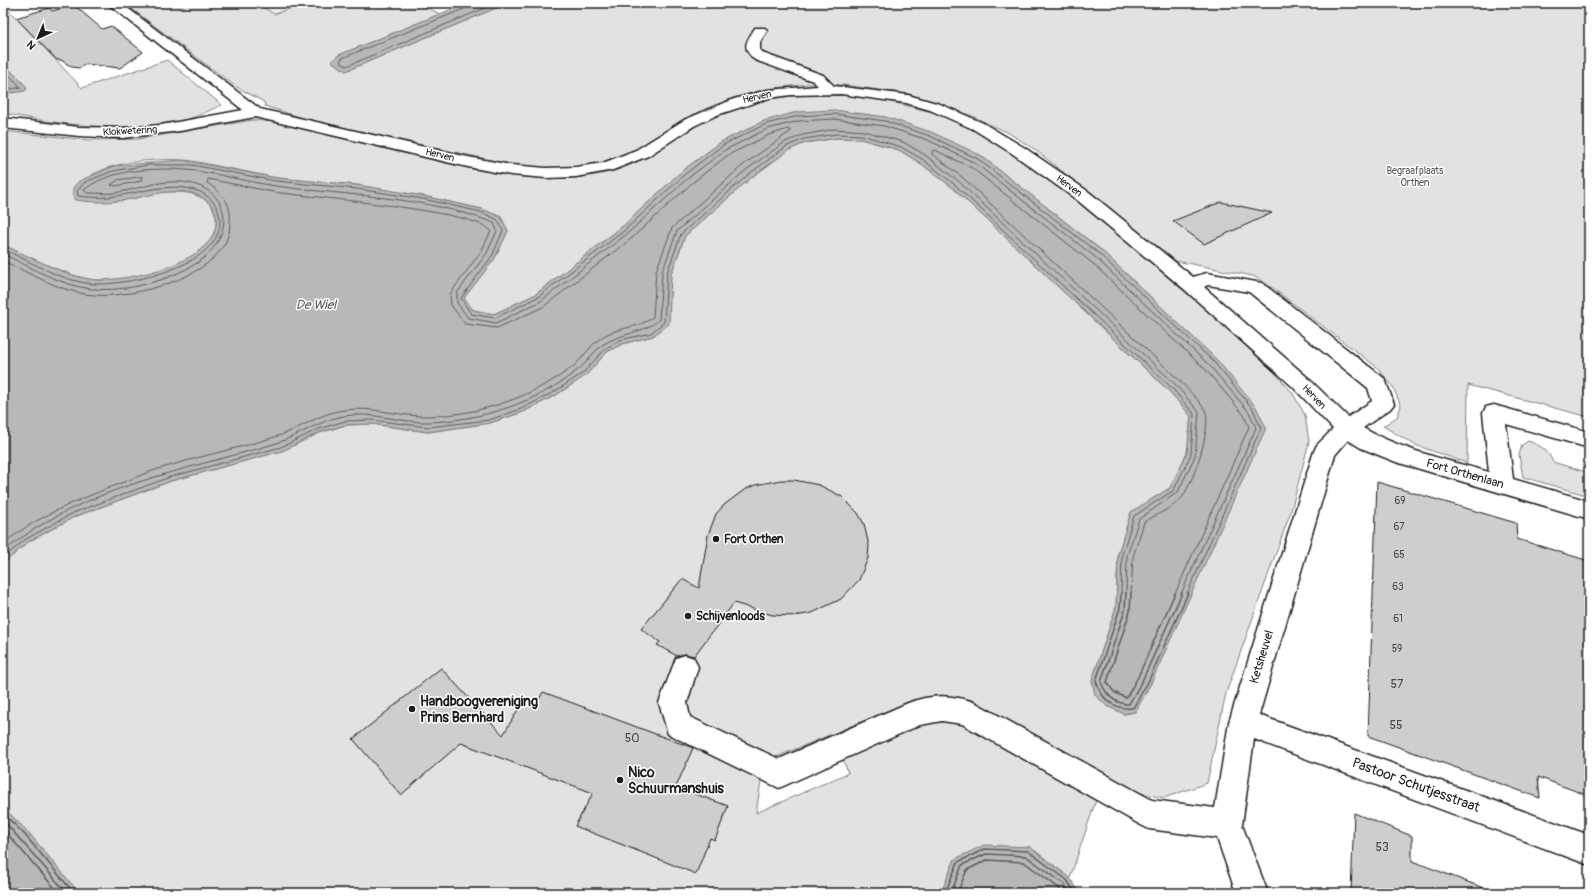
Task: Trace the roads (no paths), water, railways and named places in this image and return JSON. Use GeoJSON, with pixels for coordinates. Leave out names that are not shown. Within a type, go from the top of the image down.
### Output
{"type":"FeatureCollection","features":[{"type":"Feature","properties":{"kind":"street","name":"Herven"},"geometry":{"type":"LineString","coordinates":[[113,3],[255,112],[504,169],[546,173],[576,172],[607,167],[642,153],[689,123],[739,102],[776,93],[829,89],[870,92],[908,99],[935,107],[978,126],[1019,151],[1083,196],[1191,285],[1300,382],[1346,429]]}},
{"type":"Feature","properties":{"kind":"street"},"geometry":{"type":"LineString","coordinates":[[760,30],[754,42],[753,51],[760,57],[818,78],[829,89]]}},
{"type":"Feature","properties":{"kind":"street","name":"Klokwetering"},"geometry":{"type":"LineString","coordinates":[[3,123],[104,133],[141,132],[174,128],[255,112]]}},
{"type":"Feature","properties":{"kind":"street","name":"Ketsheuvel"},"geometry":{"type":"LineString","coordinates":[[1191,285],[1207,279],[1255,287],[1378,384],[1383,404],[1346,429],[1325,451],[1243,722],[1227,825],[1252,893]]}},
{"type":"Feature","properties":{"kind":"street"},"geometry":{"type":"LineString","coordinates":[[1502,485],[1494,413],[1589,440]]}},
{"type":"Feature","properties":{"kind":"street","name":"Fort Orthenlaan"},"geometry":{"type":"LineString","coordinates":[[1346,429],[1369,442],[1404,456],[1589,510]]}},
{"type":"Feature","properties":{"kind":"street"},"geometry":{"type":"LineString","coordinates":[[685,667],[673,702],[678,725],[779,774],[918,712],[942,708],[966,712],[1149,814],[1227,825]]}},
{"type":"Feature","properties":{"kind":"street","name":"Pastoor Schutjesstraat"},"geometry":{"type":"LineString","coordinates":[[1243,722],[1589,850]]}},
{"type":"Feature","properties":{"kind":"water"},"geometry":{"type":"Polygon","coordinates":[[[467,3],[508,3],[346,71],[331,61],[339,55],[467,3]]]}},
{"type":"Feature","properties":{"kind":"water"},"geometry":{"type":"Polygon","coordinates":[[[3,63],[25,85],[27,89],[25,91],[11,93],[3,87],[3,63]]]}},
{"type":"Feature","properties":{"kind":"water","name":"De Wiel"},"geometry":{"type":"Polygon","coordinates":[[[834,110],[886,117],[931,132],[980,155],[1101,250],[1217,360],[1256,407],[1266,428],[1151,683],[1135,712],[1124,714],[1107,706],[1095,695],[1092,681],[1116,607],[1118,554],[1131,512],[1170,488],[1187,453],[1191,416],[1169,391],[952,187],[920,163],[899,150],[861,139],[837,138],[805,143],[789,150],[752,177],[685,236],[671,274],[669,324],[653,336],[622,344],[607,352],[585,376],[556,395],[523,412],[490,423],[428,432],[372,424],[346,425],[320,432],[282,451],[171,481],[74,517],[28,542],[3,564],[3,245],[62,271],[96,280],[129,277],[171,266],[190,257],[205,246],[214,233],[216,217],[214,209],[206,200],[195,194],[176,191],[113,202],[76,200],[73,196],[73,188],[79,181],[114,166],[181,160],[277,178],[357,185],[423,196],[482,209],[501,217],[508,231],[495,258],[464,298],[473,310],[494,314],[536,294],[623,226],[682,171],[721,142],[764,121],[797,112],[834,110]]]}},
{"type":"Feature","properties":{"kind":"water"},"geometry":{"type":"Polygon","coordinates":[[[3,807],[28,832],[79,893],[3,893],[3,807]]]}},
{"type":"Feature","properties":{"kind":"water"},"geometry":{"type":"Polygon","coordinates":[[[984,845],[1030,847],[1070,878],[1080,893],[941,893],[955,859],[984,845]]]}},
{"type":"Feature","properties":{"kind":"place","name":"Fort Orthen"},"geometry":{"type":"Point","coordinates":[716,539]}},
{"type":"Feature","properties":{"kind":"place","name":"Schijvenloods"},"geometry":{"type":"Point","coordinates":[688,616]}},
{"type":"Feature","properties":{"kind":"place","name":"Handboogvereniging Prins Bernhard"},"geometry":{"type":"Point","coordinates":[412,709]}},
{"type":"Feature","properties":{"kind":"place","name":"Nico Schuurmanshuis"},"geometry":{"type":"Point","coordinates":[620,780]}},
{"type":"Feature","properties":{"kind":"park label","name":"Begraafplaats Orthen"},"geometry":{"type":"Point","coordinates":[1415,176]}}]}
